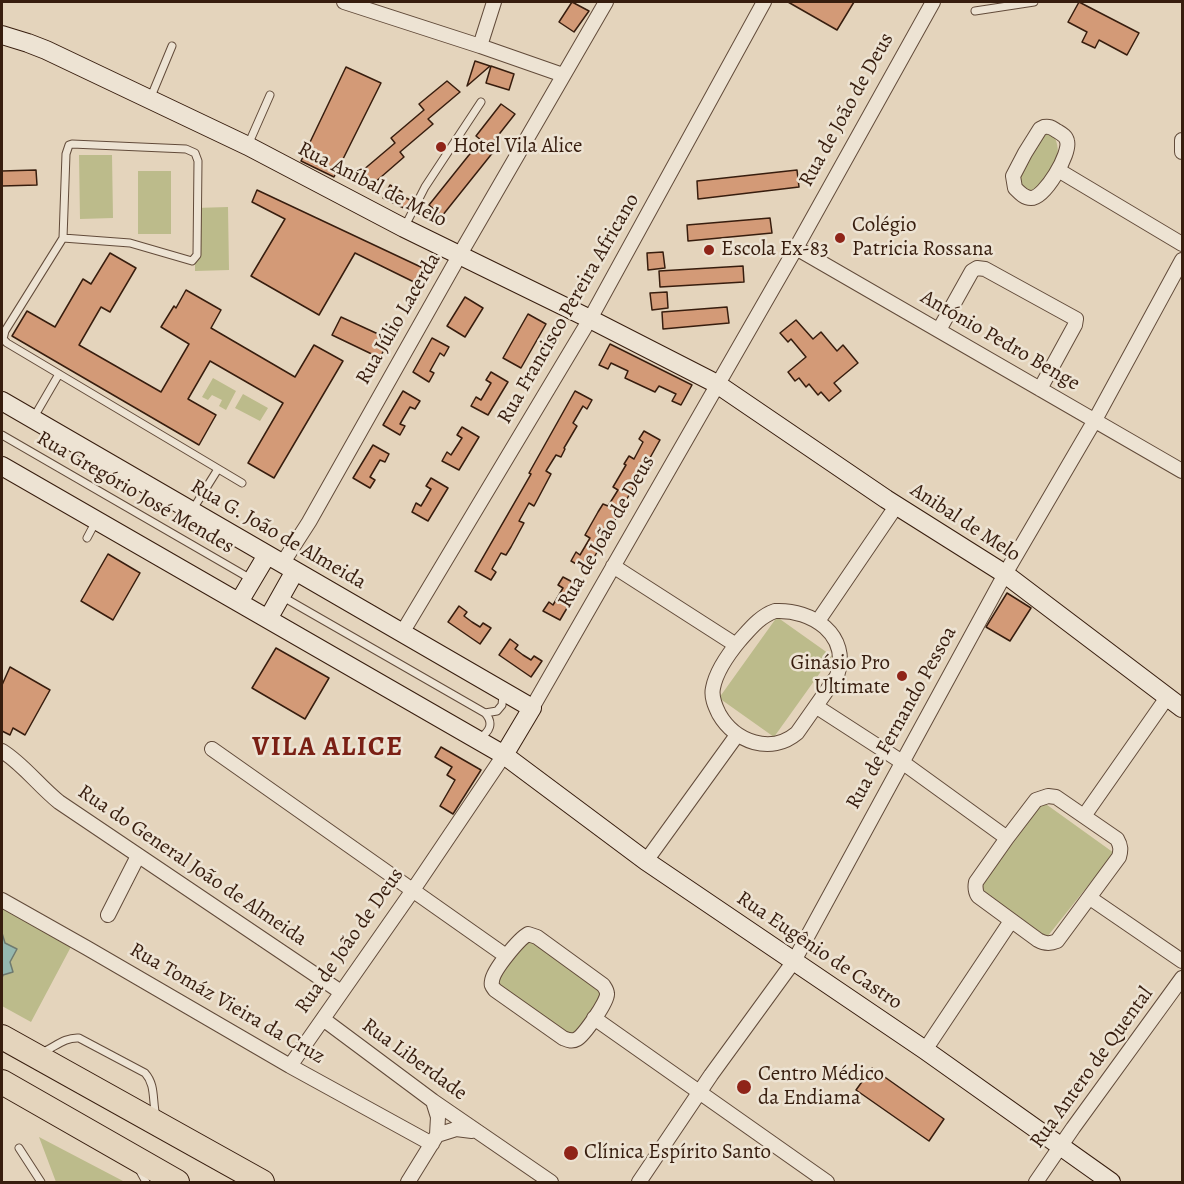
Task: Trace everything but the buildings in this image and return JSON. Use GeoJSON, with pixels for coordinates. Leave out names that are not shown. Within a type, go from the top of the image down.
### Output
{"type":"FeatureCollection","features":[{"type":"Feature","properties":{"kind":"highway"},"geometry":{"type":"LineString","coordinates":[[2,1037],[261,1178]]}},
{"type":"Feature","properties":{"kind":"highway"},"geometry":{"type":"LineString","coordinates":[[2,1082],[177,1182]]}},
{"type":"Feature","properties":{"kind":"street"},"geometry":{"type":"LineString","coordinates":[[344,2],[381,7],[480,46],[563,75]]}},
{"type":"Feature","properties":{"kind":"street"},"geometry":{"type":"LineString","coordinates":[[480,46],[494,2]]}},
{"type":"Feature","properties":{"kind":"street","name":"Rua Júlio Lacerda"},"geometry":{"type":"LineString","coordinates":[[282,564],[309,522],[606,2]]}},
{"type":"Feature","properties":{"kind":"street","name":"Rua Francisco Pereira Africano"},"geometry":{"type":"LineString","coordinates":[[402,633],[590,319],[764,2]]}},
{"type":"Feature","properties":{"kind":"street","name":"Rua de João de Deus"},"geometry":{"type":"LineString","coordinates":[[290,1066],[504,755],[796,248],[933,2]]}},
{"type":"Feature","properties":{"kind":"street","name":"Rua Aníbal de Melo"},"geometry":{"type":"LineString","coordinates":[[2,35],[46,50],[248,146],[404,228],[717,384]]}},
{"type":"Feature","properties":{"kind":"street"},"geometry":{"type":"LineString","coordinates":[[1044,127],[1051,127],[1065,136],[1067,140],[1067,149],[1058,170],[1047,188],[1035,197],[1026,197],[1013,184],[1013,176],[1024,153],[1040,129],[1044,127]]}},
{"type":"Feature","properties":{"kind":"street"},"geometry":{"type":"LineString","coordinates":[[1182,140],[1182,152]]}},
{"type":"Feature","properties":{"kind":"street"},"geometry":{"type":"LineString","coordinates":[[1058,170],[1182,244]]}},
{"type":"Feature","properties":{"kind":"street","name":"António Pedro Benge"},"geometry":{"type":"LineString","coordinates":[[796,248],[1182,471]]}},
{"type":"Feature","properties":{"kind":"street","name":"Rua de Fernando Pessoa"},"geometry":{"type":"LineString","coordinates":[[639,1182],[794,961],[1005,574],[1095,420],[1182,260]]}},
{"type":"Feature","properties":{"kind":"street"},"geometry":{"type":"LineString","coordinates":[[939,330],[972,271],[977,268],[985,269],[1076,319],[1075,325],[1040,388]]}},
{"type":"Feature","properties":{"kind":"street","name":"Anibal de Melo"},"geometry":{"type":"LineString","coordinates":[[717,384],[897,505],[1005,574],[1182,708]]}},
{"type":"Feature","properties":{"kind":"street","name":"Rua G. João de Almeida"},"geometry":{"type":"LineString","coordinates":[[2,401],[532,708]]}},
{"type":"Feature","properties":{"kind":"street"},"geometry":{"type":"LineString","coordinates":[[2,466],[504,755]]}},
{"type":"Feature","properties":{"kind":"street"},"geometry":{"type":"LineString","coordinates":[[818,621],[897,505]]}},
{"type":"Feature","properties":{"kind":"street"},"geometry":{"type":"LineString","coordinates":[[239,602],[252,580],[282,564],[281,596],[268,619]]}},
{"type":"Feature","properties":{"kind":"street"},"geometry":{"type":"LineString","coordinates":[[613,566],[736,645]]}},
{"type":"Feature","properties":{"kind":"street"},"geometry":{"type":"LineString","coordinates":[[775,611],[785,611],[818,621],[834,637],[840,657],[840,666],[837,676],[817,707],[790,739],[769,744],[736,735],[722,720],[716,709],[712,689],[724,662],[736,645],[760,619],[775,611]]}},
{"type":"Feature","properties":{"kind":"street"},"geometry":{"type":"LineString","coordinates":[[1084,816],[1168,696]]}},
{"type":"Feature","properties":{"kind":"street"},"geometry":{"type":"LineString","coordinates":[[817,707],[902,762],[1006,838]]}},
{"type":"Feature","properties":{"kind":"street"},"geometry":{"type":"LineString","coordinates":[[646,861],[736,735]]}},
{"type":"Feature","properties":{"kind":"street"},"geometry":{"type":"LineString","coordinates":[[212,748],[506,956]]}},
{"type":"Feature","properties":{"kind":"street","name":"Rua do General João de Almeida"},"geometry":{"type":"LineString","coordinates":[[2,751],[58,802],[341,992]]}},
{"type":"Feature","properties":{"kind":"street","name":"Rua Eugênio de Castro"},"geometry":{"type":"LineString","coordinates":[[504,755],[646,861],[926,1050],[1111,1182]]}},
{"type":"Feature","properties":{"kind":"street"},"geometry":{"type":"LineString","coordinates":[[1048,796],[1056,797],[1084,816],[1117,839],[1121,850],[1119,857],[1057,941],[1045,943],[1038,940],[975,892],[976,882],[1036,800],[1048,796]]}},
{"type":"Feature","properties":{"kind":"street"},"geometry":{"type":"LineString","coordinates":[[108,915],[138,856]]}},
{"type":"Feature","properties":{"kind":"street"},"geometry":{"type":"LineString","coordinates":[[1090,898],[1182,961]]}},
{"type":"Feature","properties":{"kind":"street","name":"Rua Tomáz Vieira da Cruz"},"geometry":{"type":"LineString","coordinates":[[2,900],[290,1066],[435,1139]]}},
{"type":"Feature","properties":{"kind":"street"},"geometry":{"type":"LineString","coordinates":[[926,1050],[1011,921]]}},
{"type":"Feature","properties":{"kind":"street"},"geometry":{"type":"LineString","coordinates":[[528,934],[537,937],[603,985],[608,994],[607,999],[594,1018],[579,1038],[574,1040],[563,1038],[495,990],[492,978],[506,956],[523,937],[528,934]]}},
{"type":"Feature","properties":{"kind":"street","name":"Rua Antero de Quental"},"geometry":{"type":"LineString","coordinates":[[1036,1182],[1182,978]]}},
{"type":"Feature","properties":{"kind":"street"},"geometry":{"type":"LineString","coordinates":[[594,1018],[827,1182]]}},
{"type":"Feature","properties":{"kind":"street","name":"Rua Liberdade"},"geometry":{"type":"LineString","coordinates":[[323,1019],[433,1101],[551,1182]]}},
{"type":"Feature","properties":{"kind":"street"},"geometry":{"type":"LineString","coordinates":[[408,1182],[435,1139],[438,1117],[433,1101]]}},
{"type":"Feature","properties":{"kind":"street"},"geometry":{"type":"LineString","coordinates":[[435,1139],[456,1129],[480,1134]]}},
{"type":"Feature","properties":{"kind":"lane"},"geometry":{"type":"LineString","coordinates":[[975,11],[1034,2]]}},
{"type":"Feature","properties":{"kind":"lane"},"geometry":{"type":"LineString","coordinates":[[150,99],[172,46]]}},
{"type":"Feature","properties":{"kind":"lane"},"geometry":{"type":"LineString","coordinates":[[248,146],[270,95]]}},
{"type":"Feature","properties":{"kind":"lane"},"geometry":{"type":"LineString","coordinates":[[404,228],[425,188],[481,102]]}},
{"type":"Feature","properties":{"kind":"lane"},"geometry":{"type":"LineString","coordinates":[[63,238],[130,243],[192,261],[197,255],[198,161],[195,153],[186,149],[69,145],[66,154],[63,238],[5,331],[3,339],[242,483]]}},
{"type":"Feature","properties":{"kind":"lane"},"geometry":{"type":"LineString","coordinates":[[33,419],[59,374]]}},
{"type":"Feature","properties":{"kind":"lane","name":"Rua Gregório José Mendes"},"geometry":{"type":"LineString","coordinates":[[2,435],[252,580]]}},
{"type":"Feature","properties":{"kind":"lane"},"geometry":{"type":"LineString","coordinates":[[192,511],[218,469]]}},
{"type":"Feature","properties":{"kind":"lane"},"geometry":{"type":"LineString","coordinates":[[87,538],[96,520]]}},
{"type":"Feature","properties":{"kind":"lane"},"geometry":{"type":"LineString","coordinates":[[281,596],[485,713],[490,720],[489,732],[477,739]]}},
{"type":"Feature","properties":{"kind":"lane"},"geometry":{"type":"LineString","coordinates":[[485,713],[497,711],[502,705],[504,696],[499,689]]}},
{"type":"Feature","properties":{"kind":"lane"},"geometry":{"type":"LineString","coordinates":[[34,1055],[43,1053],[72,1037],[79,1038],[145,1073],[150,1078],[155,1112],[172,1129]]}},
{"type":"Feature","properties":{"kind":"lane"},"geometry":{"type":"LineString","coordinates":[[19,1148],[41,1182]]}},
{"type":"Feature","properties":{"kind":"lane"},"geometry":{"type":"LineString","coordinates":[[135,1158],[146,1182]]}},
{"type":"Feature","properties":{"kind":"shaded area"},"geometry":{"type":"Polygon","coordinates":[[[1045,132],[1053,134],[1056,142],[1058,149],[1056,162],[1042,187],[1027,192],[1020,186],[1017,171],[1045,132]]]}},
{"type":"Feature","properties":{"kind":"shaded area"},"geometry":{"type":"Polygon","coordinates":[[[79,155],[112,155],[113,218],[80,219],[79,155]]]}},
{"type":"Feature","properties":{"kind":"shaded area"},"geometry":{"type":"Polygon","coordinates":[[[138,171],[171,171],[171,234],[138,234],[138,171]]]}},
{"type":"Feature","properties":{"kind":"shaded area"},"geometry":{"type":"Polygon","coordinates":[[[228,207],[229,270],[195,271],[195,208],[228,207]]]}},
{"type":"Feature","properties":{"kind":"shaded area"},"geometry":{"type":"Polygon","coordinates":[[[213,378],[236,391],[226,410],[219,406],[222,400],[212,395],[208,400],[202,397],[213,378]]]}},
{"type":"Feature","properties":{"kind":"shaded area"},"geometry":{"type":"Polygon","coordinates":[[[243,394],[268,408],[260,421],[235,408],[243,394]]]}},
{"type":"Feature","properties":{"kind":"shaded area"},"geometry":{"type":"Polygon","coordinates":[[[777,617],[832,656],[774,737],[719,698],[777,617]]]}},
{"type":"Feature","properties":{"kind":"shaded area"},"geometry":{"type":"Polygon","coordinates":[[[1043,802],[1114,853],[1047,937],[980,888],[1043,802]]]}},
{"type":"Feature","properties":{"kind":"shaded area"},"geometry":{"type":"Polygon","coordinates":[[[2,905],[73,943],[31,1022],[2,1006],[2,905]]]}},
{"type":"Feature","properties":{"kind":"shaded area"},"geometry":{"type":"Polygon","coordinates":[[[528,935],[605,992],[573,1037],[494,982],[528,935]]]}},
{"type":"Feature","properties":{"kind":"shaded area"},"geometry":{"type":"Polygon","coordinates":[[[39,1137],[123,1181],[123,1182],[56,1182],[39,1137]]]}},
{"type":"Feature","properties":{"kind":"water"},"geometry":{"type":"Polygon","coordinates":[[[2,933],[5,943],[17,949],[10,962],[13,972],[3,975],[2,978],[2,933]]]}},
{"type":"Feature","properties":{"kind":"place","name":"Hotel Vila Alice"},"geometry":{"type":"Point","coordinates":[441,147]}},
{"type":"Feature","properties":{"kind":"place","name":"Colégio Patricia Rossana"},"geometry":{"type":"Point","coordinates":[840,238]}},
{"type":"Feature","properties":{"kind":"place","name":"Escola Ex-83"},"geometry":{"type":"Point","coordinates":[709,250]}},
{"type":"Feature","properties":{"kind":"place","name":"Ginásio Pro Ultimate"},"geometry":{"type":"Point","coordinates":[902,676]}},
{"type":"Feature","properties":{"kind":"place","name":"Centro Médico da Endiama"},"geometry":{"type":"Point","coordinates":[744,1087]}},
{"type":"Feature","properties":{"kind":"place","name":"Clínica Espírito Santo"},"geometry":{"type":"Point","coordinates":[571,1153]}},
{"type":"Feature","properties":{"kind":"district","name":"VILA ALICE"},"geometry":{"type":"Point","coordinates":[328,748]}}]}
